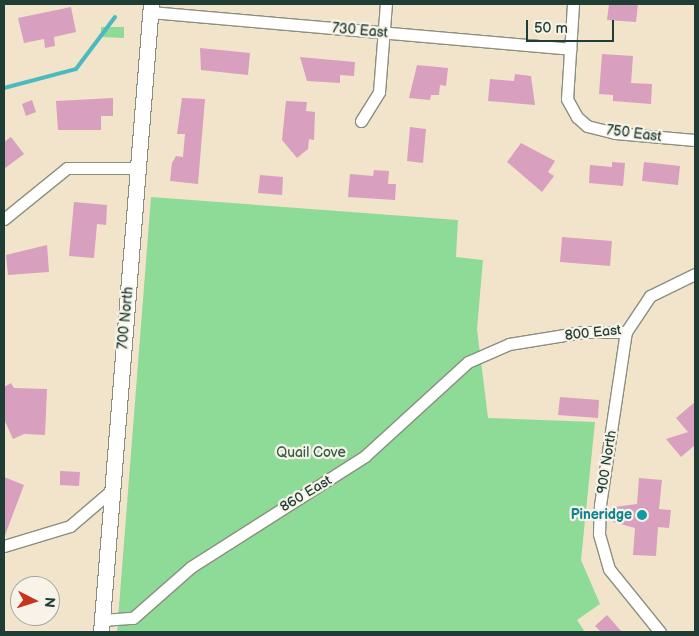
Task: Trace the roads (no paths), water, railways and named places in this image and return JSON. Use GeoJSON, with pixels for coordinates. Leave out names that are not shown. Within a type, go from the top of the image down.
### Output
{"type":"FeatureCollection","features":[{"type":"Feature","properties":{"kind":"street"},"geometry":{"type":"LineString","coordinates":[[361,121],[379,92],[386,4]]}},
{"type":"Feature","properties":{"kind":"street"},"geometry":{"type":"LineString","coordinates":[[570,49],[573,4]]}},
{"type":"Feature","properties":{"kind":"street","name":"730 East"},"geometry":{"type":"LineString","coordinates":[[151,8],[570,49]]}},
{"type":"Feature","properties":{"kind":"street","name":"700 North"},"geometry":{"type":"LineString","coordinates":[[101,626],[151,8]]}},
{"type":"Feature","properties":{"kind":"street","name":"750 East"},"geometry":{"type":"LineString","coordinates":[[570,49],[567,98],[577,117],[587,126],[615,133],[695,140]]}},
{"type":"Feature","properties":{"kind":"street"},"geometry":{"type":"LineString","coordinates":[[4,219],[67,168],[138,168]]}},
{"type":"Feature","properties":{"kind":"street","name":"800 East"},"geometry":{"type":"LineString","coordinates":[[498,347],[583,332],[626,332],[650,296],[695,274]]}},
{"type":"Feature","properties":{"kind":"street","name":"900 North"},"geometry":{"type":"LineString","coordinates":[[626,332],[599,533],[618,585],[660,632]]}},
{"type":"Feature","properties":{"kind":"street","name":"860 East"},"geometry":{"type":"LineString","coordinates":[[101,626],[133,618],[191,567],[365,456],[457,368],[498,347]]}},
{"type":"Feature","properties":{"kind":"street"},"geometry":{"type":"LineString","coordinates":[[4,546],[64,529],[112,490]]}},
{"type":"Feature","properties":{"kind":"waterway"},"geometry":{"type":"LineString","coordinates":[[4,88],[76,69],[115,17]]}},
{"type":"Feature","properties":{"kind":"place","name":"Pineridge"},"geometry":{"type":"Point","coordinates":[642,515]}},
{"type":"Feature","properties":{"kind":"park label","name":"Quail Cove"},"geometry":{"type":"Point","coordinates":[311,453]}}]}
